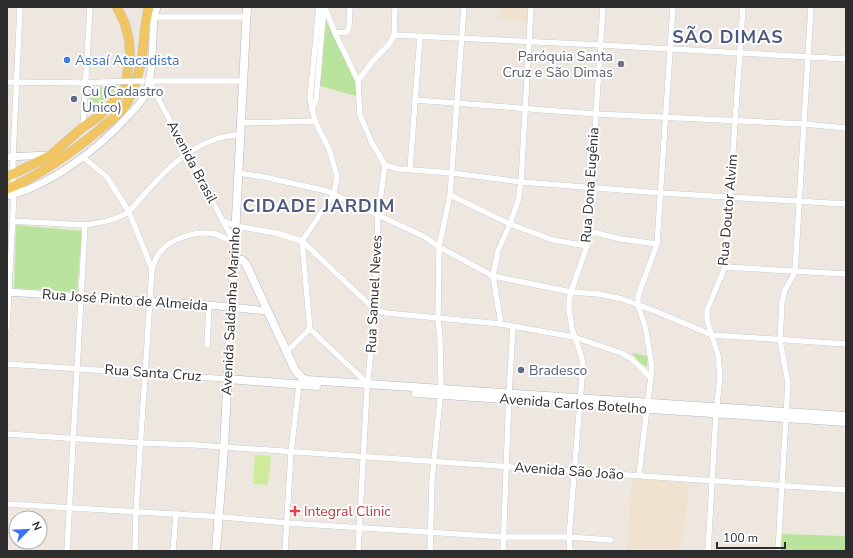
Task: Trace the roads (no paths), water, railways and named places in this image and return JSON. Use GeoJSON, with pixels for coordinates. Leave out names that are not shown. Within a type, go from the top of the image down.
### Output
{"type":"FeatureCollection","features":[{"type":"Feature","properties":{"kind":"main road"},"geometry":{"type":"LineString","coordinates":[[10,176],[51,155],[83,127],[107,109],[124,88],[130,55],[129,40],[125,24],[117,7]]}},
{"type":"Feature","properties":{"kind":"main road"},"geometry":{"type":"LineString","coordinates":[[10,191],[70,153],[108,123],[123,108],[131,94],[140,66],[149,7]]}},
{"type":"Feature","properties":{"kind":"main road","name":"Avenida Saldanha Marinho"},"geometry":{"type":"LineString","coordinates":[[216,551],[220,517],[228,379],[247,7]]}},
{"type":"Feature","properties":{"kind":"main road"},"geometry":{"type":"LineString","coordinates":[[234,259],[242,260],[246,264],[286,352],[298,374],[302,378],[310,380]]}},
{"type":"Feature","properties":{"kind":"main road"},"geometry":{"type":"LineString","coordinates":[[296,385],[298,374]]}},
{"type":"Feature","properties":{"kind":"main road","name":"Rua Santa Cruz"},"geometry":{"type":"LineString","coordinates":[[228,379],[296,385]]}},
{"type":"Feature","properties":{"kind":"main road"},"geometry":{"type":"LineString","coordinates":[[296,385],[310,380]]}},
{"type":"Feature","properties":{"kind":"main road","name":"Avenida Carlos Botelho"},"geometry":{"type":"LineString","coordinates":[[310,380],[367,387]]}},
{"type":"Feature","properties":{"kind":"main road","name":"Avenida Carlos Botelho"},"geometry":{"type":"LineString","coordinates":[[296,385],[367,387],[647,405],[785,415],[846,422]]}},
{"type":"Feature","properties":{"kind":"main road","name":"Avenida Carlos Botelho"},"geometry":{"type":"LineString","coordinates":[[785,415],[846,416]]}},
{"type":"Feature","properties":{"kind":"main road","name":"Avenida Saldanha Marinho"},"geometry":{"type":"LineString","coordinates":[[220,517],[221,551]]}},
{"type":"Feature","properties":{"kind":"street"},"geometry":{"type":"LineString","coordinates":[[7,328],[12,221],[10,157],[20,7]]}},
{"type":"Feature","properties":{"kind":"street"},"geometry":{"type":"LineString","coordinates":[[83,127],[87,83],[90,7]]}},
{"type":"Feature","properties":{"kind":"street"},"geometry":{"type":"LineString","coordinates":[[10,191],[47,181],[83,156],[120,124],[136,107],[144,95],[154,16],[157,7]]}},
{"type":"Feature","properties":{"kind":"street"},"geometry":{"type":"LineString","coordinates":[[319,7],[319,45]]}},
{"type":"Feature","properties":{"kind":"street"},"geometry":{"type":"LineString","coordinates":[[325,7],[310,98],[315,121],[330,149],[337,176],[334,194],[302,241],[310,329],[367,387]]}},
{"type":"Feature","properties":{"kind":"street"},"geometry":{"type":"LineString","coordinates":[[325,7],[335,33],[358,82],[360,115],[371,141],[385,165],[398,169],[452,173],[521,182],[661,193],[846,204]]}},
{"type":"Feature","properties":{"kind":"street"},"geometry":{"type":"LineString","coordinates":[[335,33],[347,32],[349,27],[350,7]]}},
{"type":"Feature","properties":{"kind":"street"},"geometry":{"type":"LineString","coordinates":[[358,82],[372,62],[390,43],[394,36],[395,7]]}},
{"type":"Feature","properties":{"kind":"street"},"geometry":{"type":"LineString","coordinates":[[430,551],[432,481],[440,392],[440,339],[438,318],[439,247],[450,195],[464,7]]}},
{"type":"Feature","properties":{"kind":"street"},"geometry":{"type":"LineString","coordinates":[[501,324],[494,276],[498,251],[518,201],[521,182],[531,7]]}},
{"type":"Feature","properties":{"kind":"street","name":"Rua Dona Eugênia"},"geometry":{"type":"LineString","coordinates":[[570,551],[569,537],[575,472],[582,360],[574,337],[569,309],[571,292],[587,246],[603,7]]}},
{"type":"Feature","properties":{"kind":"street"},"geometry":{"type":"LineString","coordinates":[[639,475],[652,367],[650,348],[638,305],[638,296],[656,244],[661,193],[669,49],[673,7]]}},
{"type":"Feature","properties":{"kind":"street","name":"Rua Doutor Alvim"},"geometry":{"type":"LineString","coordinates":[[708,551],[711,481],[720,377],[718,356],[707,320],[707,310],[725,267],[743,7]]}},
{"type":"Feature","properties":{"kind":"street"},"geometry":{"type":"LineString","coordinates":[[778,551],[787,376],[780,340],[782,302],[795,271],[812,7]]}},
{"type":"Feature","properties":{"kind":"street"},"geometry":{"type":"LineString","coordinates":[[154,16],[247,17]]}},
{"type":"Feature","properties":{"kind":"street"},"geometry":{"type":"LineString","coordinates":[[394,36],[601,45],[846,59]]}},
{"type":"Feature","properties":{"kind":"street"},"geometry":{"type":"LineString","coordinates":[[410,169],[420,36]]}},
{"type":"Feature","properties":{"kind":"street"},"geometry":{"type":"LineString","coordinates":[[7,82],[87,83],[146,81],[243,81]]}},
{"type":"Feature","properties":{"kind":"street","name":"Avenida Brasil"},"geometry":{"type":"LineString","coordinates":[[146,81],[187,153],[235,243]]}},
{"type":"Feature","properties":{"kind":"street"},"geometry":{"type":"LineString","coordinates":[[415,100],[457,102],[596,114],[804,124],[846,128]]}},
{"type":"Feature","properties":{"kind":"street"},"geometry":{"type":"LineString","coordinates":[[241,123],[315,121]]}},
{"type":"Feature","properties":{"kind":"street"},"geometry":{"type":"LineString","coordinates":[[12,221],[85,225],[96,224],[122,217],[129,212],[164,172],[187,153],[217,138],[241,134]]}},
{"type":"Feature","properties":{"kind":"street"},"geometry":{"type":"LineString","coordinates":[[10,157],[51,155]]}},
{"type":"Feature","properties":{"kind":"street"},"geometry":{"type":"LineString","coordinates":[[83,156],[107,178],[129,212],[152,269]]}},
{"type":"Feature","properties":{"kind":"street","name":"Rua Samuel Neves"},"geometry":{"type":"LineString","coordinates":[[358,551],[367,387],[375,310],[378,215],[385,165]]}},
{"type":"Feature","properties":{"kind":"street"},"geometry":{"type":"LineString","coordinates":[[239,173],[328,191],[425,238],[494,276],[571,292],[599,294],[622,299],[712,335],[846,344]]}},
{"type":"Feature","properties":{"kind":"street"},"geometry":{"type":"LineString","coordinates":[[450,195],[510,224],[553,240],[587,246]]}},
{"type":"Feature","properties":{"kind":"street"},"geometry":{"type":"LineString","coordinates":[[223,221],[236,226],[276,233],[302,241],[375,310],[386,314],[501,324],[574,337],[621,353],[632,359],[651,378]]}},
{"type":"Feature","properties":{"kind":"street"},"geometry":{"type":"LineString","coordinates":[[67,551],[72,438],[78,368],[85,225]]}},
{"type":"Feature","properties":{"kind":"street"},"geometry":{"type":"LineString","coordinates":[[588,231],[621,240],[656,244]]}},
{"type":"Feature","properties":{"kind":"street"},"geometry":{"type":"LineString","coordinates":[[135,551],[136,511],[152,269],[160,252],[176,240],[193,234],[214,234],[235,243]]}},
{"type":"Feature","properties":{"kind":"street"},"geometry":{"type":"LineString","coordinates":[[725,267],[846,274]]}},
{"type":"Feature","properties":{"kind":"street","name":"Rua José Pinto de Almeida"},"geometry":{"type":"LineString","coordinates":[[8,292],[209,305],[267,311]]}},
{"type":"Feature","properties":{"kind":"street"},"geometry":{"type":"LineString","coordinates":[[207,345],[209,305]]}},
{"type":"Feature","properties":{"kind":"street"},"geometry":{"type":"LineString","coordinates":[[503,551],[513,327]]}},
{"type":"Feature","properties":{"kind":"street"},"geometry":{"type":"LineString","coordinates":[[286,352],[310,329]]}},
{"type":"Feature","properties":{"kind":"street","name":"Rua Santa Cruz"},"geometry":{"type":"LineString","coordinates":[[7,364],[228,379]]}},
{"type":"Feature","properties":{"kind":"street"},"geometry":{"type":"LineString","coordinates":[[285,551],[296,385]]}},
{"type":"Feature","properties":{"kind":"street","name":"Avenida São João"},"geometry":{"type":"LineString","coordinates":[[7,434],[195,445],[363,458],[639,475],[846,490]]}},
{"type":"Feature","properties":{"kind":"street"},"geometry":{"type":"LineString","coordinates":[[7,504],[136,511],[220,517],[286,524],[359,527],[504,537],[569,537],[611,540]]}},
{"type":"Feature","properties":{"kind":"street"},"geometry":{"type":"LineString","coordinates":[[173,551],[176,514]]}},
{"type":"Feature","properties":{"kind":"place","name":"Assaí Atacadista"},"geometry":{"type":"Point","coordinates":[67,60]}},
{"type":"Feature","properties":{"kind":"place","name":"Paróquia Santa Cruz e São Dimas"},"geometry":{"type":"Point","coordinates":[621,64]}},
{"type":"Feature","properties":{"kind":"place","name":"Cu (Cadastro Unico)"},"geometry":{"type":"Point","coordinates":[74,99]}},
{"type":"Feature","properties":{"kind":"place","name":"Bradesco"},"geometry":{"type":"Point","coordinates":[521,370]}},
{"type":"Feature","properties":{"kind":"place","name":"Integral Clinic"},"geometry":{"type":"Point","coordinates":[295,511]}},
{"type":"Feature","properties":{"kind":"district","name":"SÃO DIMAS"},"geometry":{"type":"Point","coordinates":[728,37]}},
{"type":"Feature","properties":{"kind":"district","name":"CIDADE JARDIM"},"geometry":{"type":"Point","coordinates":[319,206]}}]}
